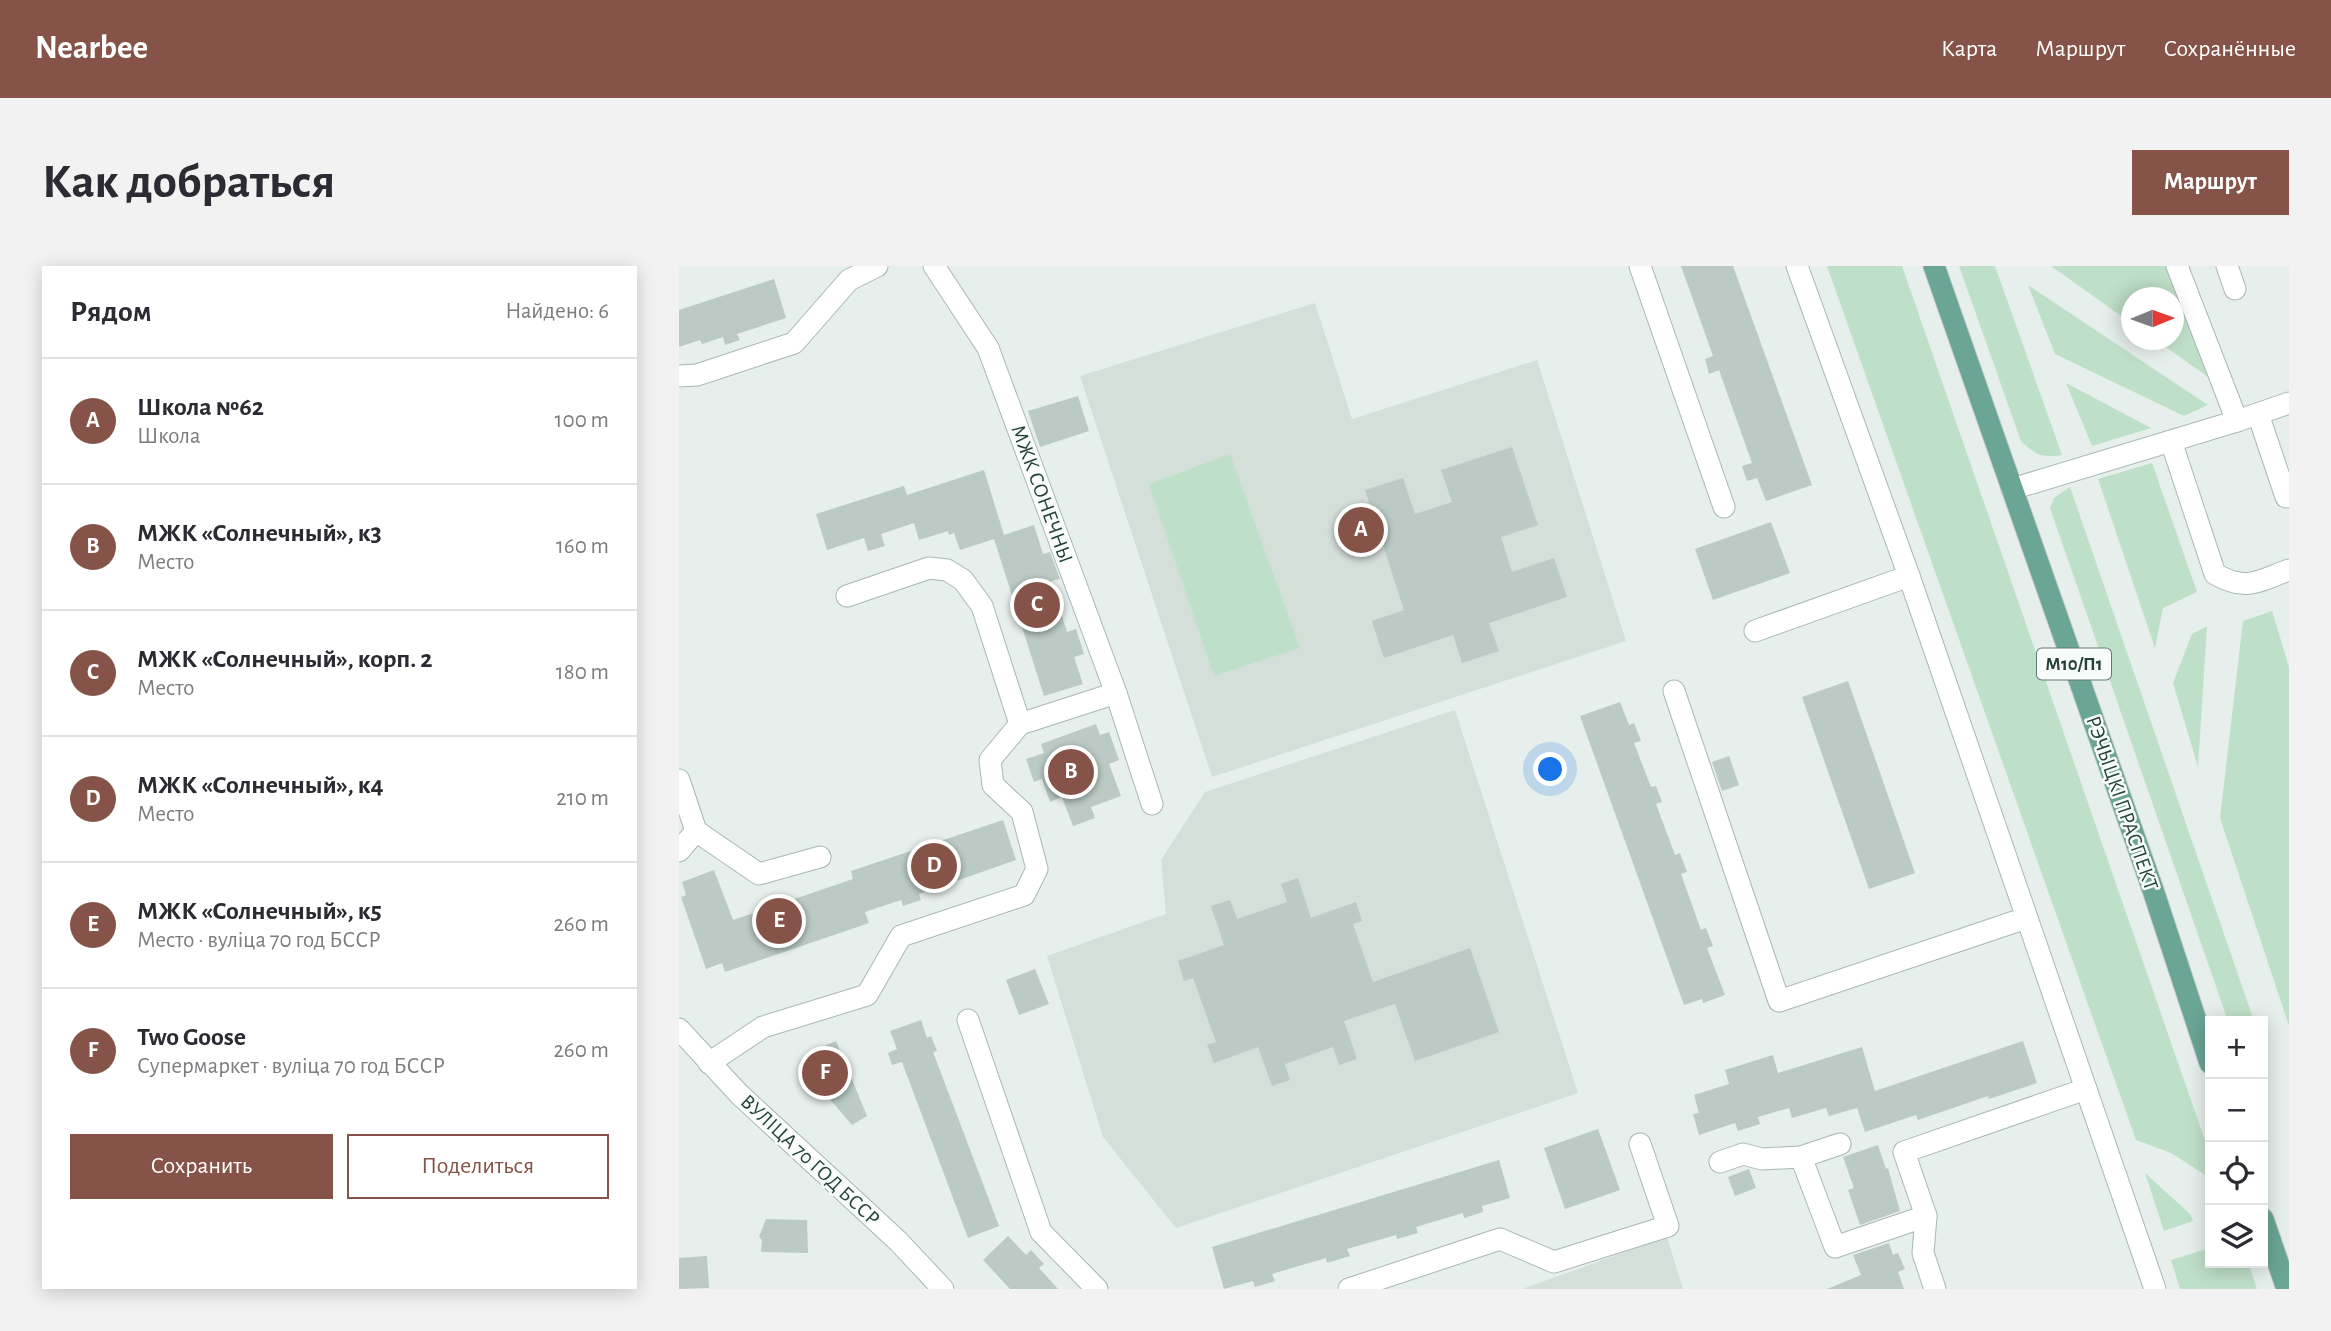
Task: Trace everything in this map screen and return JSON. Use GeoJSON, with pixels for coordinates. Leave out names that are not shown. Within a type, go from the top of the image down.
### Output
{"type":"FeatureCollection","features":[{"type":"Feature","properties":{"kind":"main road","name":"РЭЧЫЦКІ ПРАСПЕКТ"},"geometry":{"type":"LineString","coordinates":[[1934,266],[2153,890],[2205,1048]]}},
{"type":"Feature","properties":{"kind":"main road"},"geometry":{"type":"LineString","coordinates":[[2268,1234],[2287,1289]]}},
{"type":"Feature","properties":{"kind":"street"},"geometry":{"type":"LineString","coordinates":[[679,376],[697,375],[794,343],[849,280],[877,266]]}},
{"type":"Feature","properties":{"kind":"street"},"geometry":{"type":"LineString","coordinates":[[1640,266],[1724,507]]}},
{"type":"Feature","properties":{"kind":"street"},"geometry":{"type":"LineString","coordinates":[[1797,266],[1909,576],[2155,1289]]}},
{"type":"Feature","properties":{"kind":"street"},"geometry":{"type":"LineString","coordinates":[[2177,266],[2237,421]]}},
{"type":"Feature","properties":{"kind":"street"},"geometry":{"type":"LineString","coordinates":[[2227,266],[2235,289]]}},
{"type":"Feature","properties":{"kind":"street","name":"МЖК СОНЕЧНЫ"},"geometry":{"type":"LineString","coordinates":[[938,267],[988,348],[1116,693],[1152,804]]}},
{"type":"Feature","properties":{"kind":"street"},"geometry":{"type":"LineString","coordinates":[[2012,489],[2289,403]]}},
{"type":"Feature","properties":{"kind":"street"},"geometry":{"type":"LineString","coordinates":[[2258,414],[2286,497]]}},
{"type":"Feature","properties":{"kind":"street"},"geometry":{"type":"LineString","coordinates":[[2171,441],[2215,574],[2230,582],[2246,585],[2289,570]]}},
{"type":"Feature","properties":{"kind":"street"},"geometry":{"type":"LineString","coordinates":[[847,596],[929,568],[947,570],[963,580],[982,606],[1020,724]]}},
{"type":"Feature","properties":{"kind":"street"},"geometry":{"type":"LineString","coordinates":[[1755,631],[1909,576]]}},
{"type":"Feature","properties":{"kind":"street"},"geometry":{"type":"LineString","coordinates":[[1674,691],[1779,1001],[2026,918]]}},
{"type":"Feature","properties":{"kind":"street"},"geometry":{"type":"LineString","coordinates":[[709,1063],[763,1027],[867,995],[901,936],[1024,895],[1037,869],[1022,812],[993,785],[990,760],[1020,724],[1116,693]]}},
{"type":"Feature","properties":{"kind":"street"},"geometry":{"type":"LineString","coordinates":[[679,780],[696,831],[759,874],[820,857]]}},
{"type":"Feature","properties":{"kind":"street"},"geometry":{"type":"LineString","coordinates":[[679,851],[696,831]]}},
{"type":"Feature","properties":{"kind":"street"},"geometry":{"type":"LineString","coordinates":[[968,1020],[1041,1232],[1097,1289]]}},
{"type":"Feature","properties":{"kind":"street","name":"ВУЛІЦА 70 ГОД БССР"},"geometry":{"type":"LineString","coordinates":[[679,1029],[739,1094],[898,1241],[943,1289]]}},
{"type":"Feature","properties":{"kind":"street"},"geometry":{"type":"LineString","coordinates":[[1935,1289],[1923,1253],[1926,1216],[1904,1152],[2086,1089]]}},
{"type":"Feature","properties":{"kind":"street"},"geometry":{"type":"LineString","coordinates":[[1349,1289],[1500,1239],[1554,1262],[1668,1226],[1640,1144]]}},
{"type":"Feature","properties":{"kind":"street"},"geometry":{"type":"LineString","coordinates":[[1720,1162],[1743,1154],[1762,1159],[1801,1157],[1840,1144]]}},
{"type":"Feature","properties":{"kind":"street"},"geometry":{"type":"LineString","coordinates":[[1801,1157],[1835,1247],[1926,1216]]}},
{"type":"Feature","properties":{"kind":"shaded area"},"geometry":{"type":"Polygon","coordinates":[[[1315,303],[1352,419],[1537,360],[1626,641],[1212,777],[1080,376],[1315,303]]]}},
{"type":"Feature","properties":{"kind":"shaded area"},"geometry":{"type":"Polygon","coordinates":[[[1455,710],[1578,1093],[1176,1228],[1103,1137],[1047,956],[1166,914],[1161,860],[1205,792],[1455,710]]]}},
{"type":"Feature","properties":{"kind":"shaded area"},"geometry":{"type":"Polygon","coordinates":[[[1667,1237],[1683,1289],[1522,1289],[1667,1237]]]}},
{"type":"Feature","properties":{"kind":"green space"},"geometry":{"type":"Polygon","coordinates":[[[1827,266],[1902,266],[2205,1141],[2205,1175],[2171,1153],[2136,1140],[1827,266]]]}},
{"type":"Feature","properties":{"kind":"green space"},"geometry":{"type":"Polygon","coordinates":[[[1959,266],[1995,266],[2062,455],[2040,454],[2030,450],[2021,441],[1959,266]]]}},
{"type":"Feature","properties":{"kind":"green space"},"geometry":{"type":"Polygon","coordinates":[[[2051,266],[2166,266],[2174,287],[2121,287],[2121,316],[2051,266]]]}},
{"type":"Feature","properties":{"kind":"green space"},"geometry":{"type":"Polygon","coordinates":[[[2028,285],[2121,347],[2121,350],[2126,350],[2208,405],[2184,416],[2055,354],[2028,285]]]}},
{"type":"Feature","properties":{"kind":"green space"},"geometry":{"type":"Polygon","coordinates":[[[2184,314],[2208,377],[2170,350],[2184,350],[2184,314]]]}},
{"type":"Feature","properties":{"kind":"green space"},"geometry":{"type":"Polygon","coordinates":[[[2066,383],[2151,428],[2092,446],[2066,383]]]}},
{"type":"Feature","properties":{"kind":"green space"},"geometry":{"type":"Polygon","coordinates":[[[1230,454],[1300,648],[1214,676],[1149,484],[1230,454]]]}},
{"type":"Feature","properties":{"kind":"green space"},"geometry":{"type":"Polygon","coordinates":[[[2152,463],[2197,592],[2163,608],[2155,648],[2098,479],[2152,463]]]}},
{"type":"Feature","properties":{"kind":"green space"},"geometry":{"type":"Polygon","coordinates":[[[2070,487],[2252,1016],[2226,1016],[2050,508],[2054,498],[2070,487]]]}},
{"type":"Feature","properties":{"kind":"green space"},"geometry":{"type":"Polygon","coordinates":[[[2272,611],[2289,667],[2289,1026],[2220,818],[2243,621],[2272,611]]]}},
{"type":"Feature","properties":{"kind":"green space"},"geometry":{"type":"Polygon","coordinates":[[[2207,626],[2198,767],[2173,683],[2192,634],[2207,626]]]}},
{"type":"Feature","properties":{"kind":"green space"},"geometry":{"type":"Polygon","coordinates":[[[2145,1173],[2190,1214],[2193,1221],[2164,1231],[2145,1173]]]}},
{"type":"Feature","properties":{"kind":"green space"},"geometry":{"type":"Polygon","coordinates":[[[2205,1250],[2205,1268],[2250,1268],[2257,1289],[2180,1289],[2171,1260],[2205,1250]]]}},
{"type":"Feature","properties":{"kind":"building"},"geometry":{"type":"Polygon","coordinates":[[[1681,266],[1733,266],[1812,485],[1766,501],[1757,478],[1747,481],[1742,466],[1752,463],[1719,370],[1709,374],[1705,359],[1713,356],[1681,266]]]}},
{"type":"Feature","properties":{"kind":"building"},"geometry":{"type":"Polygon","coordinates":[[[774,279],[786,318],[737,334],[740,340],[725,345],[723,337],[702,344],[700,340],[679,347],[679,310],[774,279]]]}},
{"type":"Feature","properties":{"kind":"building"},"geometry":{"type":"Polygon","coordinates":[[[1078,396],[1089,431],[1040,447],[1028,411],[1078,396]]]}},
{"type":"Feature","properties":{"kind":"building"},"geometry":{"type":"Polygon","coordinates":[[[1512,447],[1538,525],[1501,537],[1512,572],[1554,558],[1567,597],[1489,623],[1499,651],[1462,663],[1453,635],[1384,658],[1372,621],[1404,610],[1365,490],[1403,478],[1415,514],[1452,502],[1441,470],[1512,447]]]}},
{"type":"Feature","properties":{"kind":"building"},"geometry":{"type":"Polygon","coordinates":[[[984,470],[1004,535],[1034,525],[1043,554],[1050,552],[1060,579],[1051,581],[1067,632],[1076,629],[1084,654],[1074,657],[1083,684],[1044,696],[994,539],[960,550],[954,533],[949,535],[948,531],[919,540],[914,523],[881,534],[885,546],[868,551],[864,538],[827,550],[816,514],[904,486],[907,495],[984,470]]]}},
{"type":"Feature","properties":{"kind":"building"},"geometry":{"type":"Polygon","coordinates":[[[1771,522],[1790,573],[1713,600],[1695,549],[1771,522]]]}},
{"type":"Feature","properties":{"kind":"building"},"geometry":{"type":"Polygon","coordinates":[[[1848,681],[1915,873],[1869,889],[1802,697],[1848,681]]]}},
{"type":"Feature","properties":{"kind":"building"},"geometry":{"type":"Polygon","coordinates":[[[1620,702],[1629,725],[1634,723],[1641,741],[1634,743],[1651,787],[1656,786],[1662,802],[1656,804],[1675,855],[1680,853],[1687,872],[1681,874],[1701,930],[1706,928],[1713,946],[1707,948],[1725,995],[1703,1003],[1702,999],[1684,1005],[1580,716],[1620,702]]]}},
{"type":"Feature","properties":{"kind":"building"},"geometry":{"type":"Polygon","coordinates":[[[1096,724],[1100,735],[1109,732],[1119,760],[1109,764],[1121,796],[1091,807],[1095,818],[1073,826],[1062,797],[1050,802],[1042,779],[1034,782],[1026,759],[1044,753],[1041,744],[1096,724]]]}},
{"type":"Feature","properties":{"kind":"building"},"geometry":{"type":"Polygon","coordinates":[[[1729,756],[1739,785],[1722,791],[1712,762],[1729,756]]]}},
{"type":"Feature","properties":{"kind":"building"},"geometry":{"type":"Polygon","coordinates":[[[1003,820],[1016,860],[919,894],[921,900],[903,906],[901,900],[865,912],[869,923],[725,972],[722,963],[706,969],[681,897],[686,895],[682,882],[714,870],[733,920],[853,879],[851,871],[1003,820]]]}},
{"type":"Feature","properties":{"kind":"building"},"geometry":{"type":"Polygon","coordinates":[[[1298,878],[1311,918],[1356,902],[1362,921],[1353,924],[1373,982],[1470,948],[1499,1032],[1415,1061],[1395,1004],[1344,1021],[1357,1059],[1339,1065],[1333,1047],[1285,1064],[1290,1080],[1272,1086],[1258,1047],[1214,1063],[1207,1045],[1216,1042],[1193,978],[1184,981],[1178,961],[1224,945],[1211,906],[1230,900],[1237,919],[1287,902],[1281,884],[1298,878]]]}},
{"type":"Feature","properties":{"kind":"building"},"geometry":{"type":"Polygon","coordinates":[[[1035,969],[1049,1004],[1019,1015],[1006,980],[1035,969]]]}},
{"type":"Feature","properties":{"kind":"building"},"geometry":{"type":"Polygon","coordinates":[[[921,1020],[927,1038],[931,1036],[937,1051],[933,1052],[999,1226],[968,1238],[902,1062],[892,1065],[888,1053],[897,1049],[890,1031],[921,1020]]]}},
{"type":"Feature","properties":{"kind":"building"},"geometry":{"type":"Polygon","coordinates":[[[836,1041],[867,1116],[852,1125],[799,1063],[806,1054],[836,1041]]]}},
{"type":"Feature","properties":{"kind":"building"},"geometry":{"type":"Polygon","coordinates":[[[2023,1041],[2037,1083],[1989,1099],[1988,1096],[1918,1120],[1916,1115],[1865,1132],[1857,1108],[1829,1116],[1826,1108],[1792,1118],[1789,1108],[1758,1117],[1760,1124],[1738,1131],[1735,1123],[1699,1135],[1693,1114],[1699,1113],[1694,1095],[1729,1084],[1725,1070],[1773,1055],[1778,1073],[1862,1047],[1875,1091],[2023,1041]]]}},
{"type":"Feature","properties":{"kind":"building"},"geometry":{"type":"Polygon","coordinates":[[[1598,1129],[1620,1190],[1565,1209],[1544,1148],[1598,1129]]]}},
{"type":"Feature","properties":{"kind":"building"},"geometry":{"type":"Polygon","coordinates":[[[1878,1145],[1886,1169],[1888,1168],[1900,1211],[1860,1225],[1848,1190],[1854,1188],[1843,1157],[1878,1145]]]}},
{"type":"Feature","properties":{"kind":"building"},"geometry":{"type":"Polygon","coordinates":[[[1499,1160],[1510,1198],[1482,1206],[1483,1212],[1464,1218],[1463,1213],[1416,1227],[1418,1233],[1397,1239],[1396,1235],[1347,1249],[1350,1256],[1327,1263],[1326,1258],[1272,1274],[1275,1281],[1255,1287],[1253,1281],[1224,1289],[1212,1247],[1499,1160]]]}},
{"type":"Feature","properties":{"kind":"building"},"geometry":{"type":"Polygon","coordinates":[[[1749,1169],[1756,1188],[1735,1196],[1728,1177],[1749,1169]]]}},
{"type":"Feature","properties":{"kind":"building"},"geometry":{"type":"Polygon","coordinates":[[[766,1219],[807,1220],[808,1253],[761,1252],[762,1240],[759,1237],[766,1219]]]}},
{"type":"Feature","properties":{"kind":"building"},"geometry":{"type":"Polygon","coordinates":[[[1008,1236],[1026,1255],[1031,1250],[1044,1264],[1039,1268],[1058,1289],[1010,1289],[983,1260],[1008,1236]]]}},
{"type":"Feature","properties":{"kind":"building"},"geometry":{"type":"Polygon","coordinates":[[[1889,1243],[1893,1255],[1898,1253],[1905,1269],[1898,1272],[1904,1289],[1827,1289],[1861,1275],[1853,1255],[1889,1243]]]}},
{"type":"Feature","properties":{"kind":"building"},"geometry":{"type":"Polygon","coordinates":[[[707,1256],[709,1288],[679,1289],[679,1258],[707,1256]]]}},
{"type":"Feature","properties":{"kind":"place","name":"Школа №62"},"geometry":{"type":"Point","coordinates":[1361,530]}},
{"type":"Feature","properties":{"kind":"place","name":"МЖК «Солнечный», корп. 2"},"geometry":{"type":"Point","coordinates":[1037,605]}},
{"type":"Feature","properties":{"kind":"place","name":"МЖК «Солнечный», к3"},"geometry":{"type":"Point","coordinates":[1071,772]}},
{"type":"Feature","properties":{"kind":"place","name":"МЖК «Солнечный», к4"},"geometry":{"type":"Point","coordinates":[934,866]}},
{"type":"Feature","properties":{"kind":"place","name":"МЖК «Солнечный», к5"},"geometry":{"type":"Point","coordinates":[779,921]}},
{"type":"Feature","properties":{"kind":"place","name":"Two Goose"},"geometry":{"type":"Point","coordinates":[825,1073]}}]}
